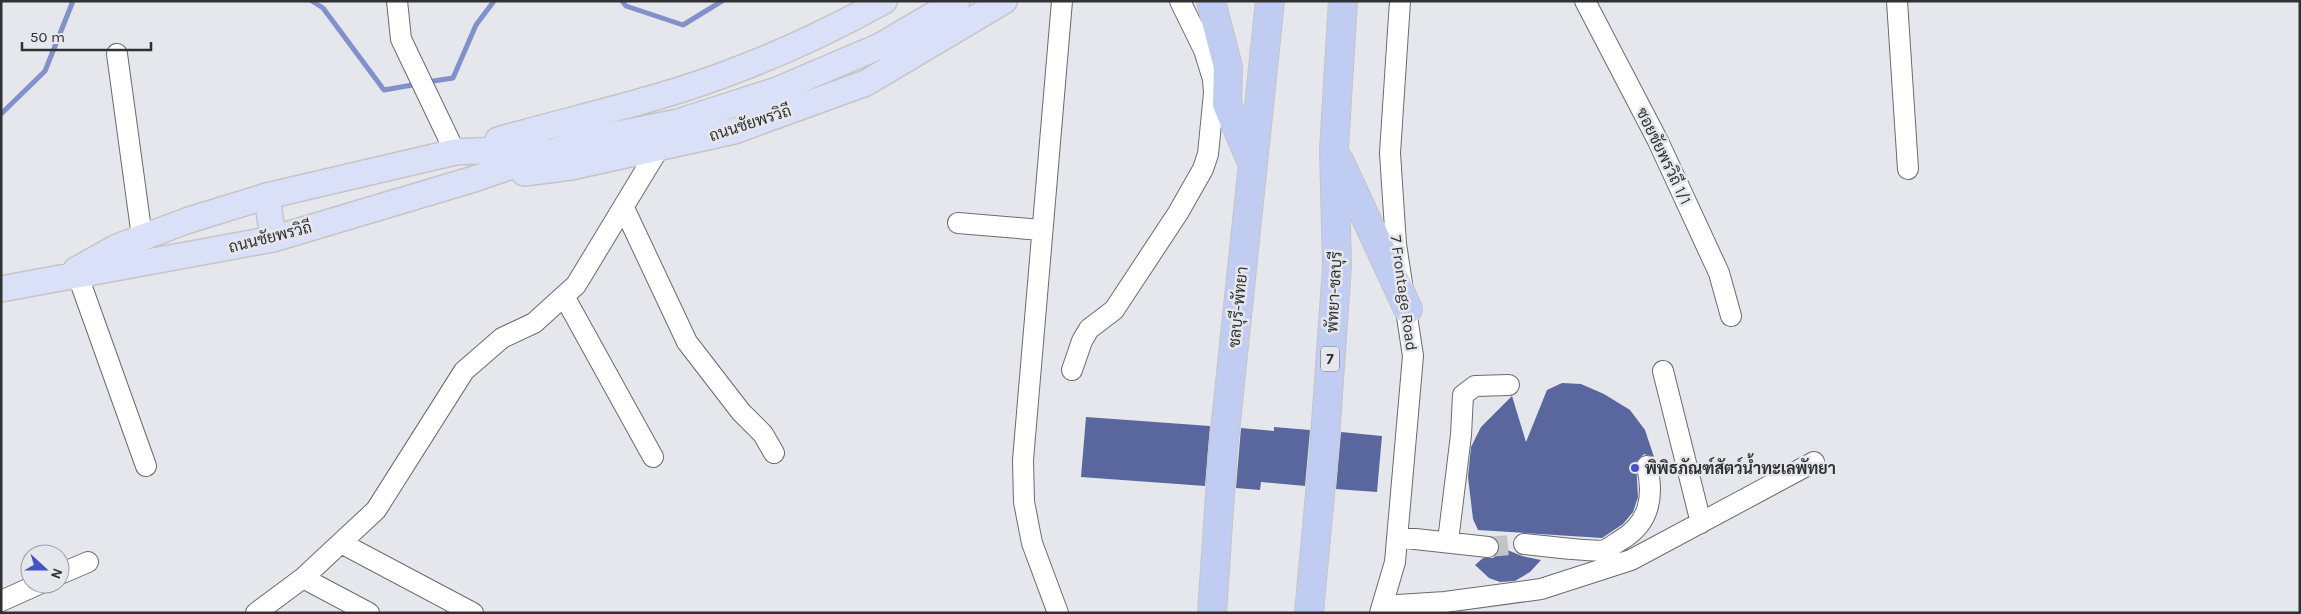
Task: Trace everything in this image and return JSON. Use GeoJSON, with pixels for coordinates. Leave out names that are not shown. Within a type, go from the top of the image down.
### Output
{"type":"FeatureCollection","features":[{"type":"Feature","properties":{"kind":"highway"},"geometry":{"type":"LineString","coordinates":[[1211,1],[1228,67],[1227,104],[1253,166]]}},
{"type":"Feature","properties":{"kind":"highway","name":"ชลบุรี-พัทยา"},"geometry":{"type":"LineString","coordinates":[[1212,613],[1224,450],[1270,1]]}},
{"type":"Feature","properties":{"kind":"highway","name":"พัทยา-ชลบุรี"},"geometry":{"type":"LineString","coordinates":[[1309,613],[1324,451],[1337,266],[1334,149],[1343,1]]}},
{"type":"Feature","properties":{"kind":"highway"},"geometry":{"type":"LineString","coordinates":[[1340,58],[1358,1]]}},
{"type":"Feature","properties":{"kind":"highway"},"geometry":{"type":"LineString","coordinates":[[1334,149],[1408,309]]}},
{"type":"Feature","properties":{"kind":"main road","name":"ถนนชัยพรวิถี"},"geometry":{"type":"LineString","coordinates":[[70,277],[116,246],[188,220],[268,196],[455,152],[633,104],[738,70],[835,28],[884,1]]}},
{"type":"Feature","properties":{"kind":"main road","name":"ถนนชัยพรวิถี"},"geometry":{"type":"LineString","coordinates":[[1,289],[273,239],[474,179],[566,147],[678,122],[777,90],[880,46],[957,1]]}},
{"type":"Feature","properties":{"kind":"main road","name":"ถนนชัยพรวิถี"},"geometry":{"type":"LineString","coordinates":[[474,179],[572,167],[734,131],[866,83],[1004,1]]}},
{"type":"Feature","properties":{"kind":"main road","name":"ถนนชัยพรวิถี"},"geometry":{"type":"LineString","coordinates":[[455,152],[566,147]]}},
{"type":"Feature","properties":{"kind":"main road"},"geometry":{"type":"LineString","coordinates":[[268,196],[273,239]]}},
{"type":"Feature","properties":{"kind":"street"},"geometry":{"type":"LineString","coordinates":[[397,1],[401,39],[455,152]]}},
{"type":"Feature","properties":{"kind":"street"},"geometry":{"type":"LineString","coordinates":[[1058,613],[1032,542],[1024,502],[1023,460],[1041,230],[1062,1]]}},
{"type":"Feature","properties":{"kind":"street"},"geometry":{"type":"LineString","coordinates":[[1072,370],[1082,340],[1089,330],[1114,310],[1178,213],[1203,169],[1210,136],[1214,93],[1213,79],[1204,50],[1180,1]]}},
{"type":"Feature","properties":{"kind":"street","name":"7 Frontage Road"},"geometry":{"type":"LineString","coordinates":[[1381,609],[1395,562],[1414,356],[1408,309],[1396,244],[1390,153],[1400,1]]}},
{"type":"Feature","properties":{"kind":"street","name":"ซอยชัยพรวิถี 1/1"},"geometry":{"type":"LineString","coordinates":[[1585,1],[1675,176],[1719,273],[1731,316]]}},
{"type":"Feature","properties":{"kind":"street"},"geometry":{"type":"LineString","coordinates":[[1897,1],[1908,169]]}},
{"type":"Feature","properties":{"kind":"street"},"geometry":{"type":"LineString","coordinates":[[116,54],[142,237]]}},
{"type":"Feature","properties":{"kind":"street"},"geometry":{"type":"LineString","coordinates":[[256,613],[303,578],[376,510],[464,371],[502,338],[534,322],[576,285],[659,148]]}},
{"type":"Feature","properties":{"kind":"street"},"geometry":{"type":"LineString","coordinates":[[624,208],[687,342],[741,412],[763,434],[774,452]]}},
{"type":"Feature","properties":{"kind":"street"},"geometry":{"type":"LineString","coordinates":[[958,223],[1041,230]]}},
{"type":"Feature","properties":{"kind":"street"},"geometry":{"type":"LineString","coordinates":[[70,277],[146,466]]}},
{"type":"Feature","properties":{"kind":"street"},"geometry":{"type":"LineString","coordinates":[[564,296],[653,457]]}},
{"type":"Feature","properties":{"kind":"street"},"geometry":{"type":"LineString","coordinates":[[1663,370],[1701,523]]}},
{"type":"Feature","properties":{"kind":"street"},"geometry":{"type":"LineString","coordinates":[[1448,541],[1461,435],[1463,395],[1475,386],[1508,385]]}},
{"type":"Feature","properties":{"kind":"street"},"geometry":{"type":"LineString","coordinates":[[1524,544],[1631,560],[1814,462]]}},
{"type":"Feature","properties":{"kind":"street"},"geometry":{"type":"LineString","coordinates":[[1381,609],[1541,589],[1608,558],[1642,522],[1650,503],[1651,483],[1646,466]]}},
{"type":"Feature","properties":{"kind":"street"},"geometry":{"type":"LineString","coordinates":[[1397,536],[1488,547]]}},
{"type":"Feature","properties":{"kind":"street"},"geometry":{"type":"LineString","coordinates":[[341,543],[474,613]]}},
{"type":"Feature","properties":{"kind":"street"},"geometry":{"type":"LineString","coordinates":[[70,570],[88,562]]}},
{"type":"Feature","properties":{"kind":"street"},"geometry":{"type":"LineString","coordinates":[[303,578],[369,613]]}},
{"type":"Feature","properties":{"kind":"street"},"geometry":{"type":"LineString","coordinates":[[1,601],[20,592]]}},
{"type":"Feature","properties":{"kind":"building"},"geometry":{"type":"Polygon","coordinates":[[[1562,383],[1581,384],[1604,394],[1630,410],[1645,430],[1654,457],[1644,454],[1636,462],[1638,497],[1633,512],[1623,524],[1602,538],[1478,530],[1473,519],[1468,477],[1471,447],[1481,427],[1512,396],[1526,442],[1547,390],[1562,383]]]}},
{"type":"Feature","properties":{"kind":"building"},"geometry":{"type":"Polygon","coordinates":[[[1086,417],[1210,426],[1205,486],[1081,477],[1086,417]]]}},
{"type":"Feature","properties":{"kind":"building"},"geometry":{"type":"Polygon","coordinates":[[[1274,427],[1310,430],[1305,486],[1261,482],[1260,490],[1236,488],[1241,428],[1274,431],[1274,427]]]}},
{"type":"Feature","properties":{"kind":"building"},"geometry":{"type":"Polygon","coordinates":[[[1341,432],[1382,436],[1377,492],[1336,489],[1341,432]]]}},
{"type":"Feature","properties":{"kind":"building"},"geometry":{"type":"Polygon","coordinates":[[[1500,547],[1522,556],[1541,560],[1530,572],[1515,581],[1500,582],[1489,578],[1475,565],[1483,558],[1493,558],[1498,554],[1500,547]]]}},
{"type":"Feature","properties":{"kind":"waterway"},"geometry":{"type":"LineString","coordinates":[[1,114],[45,71],[73,1]]}},
{"type":"Feature","properties":{"kind":"waterway"},"geometry":{"type":"LineString","coordinates":[[312,1],[323,8],[384,90],[418,84]]}},
{"type":"Feature","properties":{"kind":"waterway"},"geometry":{"type":"LineString","coordinates":[[427,82],[453,78],[476,25],[494,1]]}},
{"type":"Feature","properties":{"kind":"waterway"},"geometry":{"type":"LineString","coordinates":[[622,1],[626,6],[683,25],[722,1]]}},
{"type":"Feature","properties":{"kind":"tunnel"},"geometry":{"type":"LineString","coordinates":[[1488,547],[1524,544]]}},
{"type":"Feature","properties":{"kind":"place","name":"พิพิธภัณฑ์สัตว์น้ำทะเลพัทยา"},"geometry":{"type":"Point","coordinates":[1635,468]}}]}
